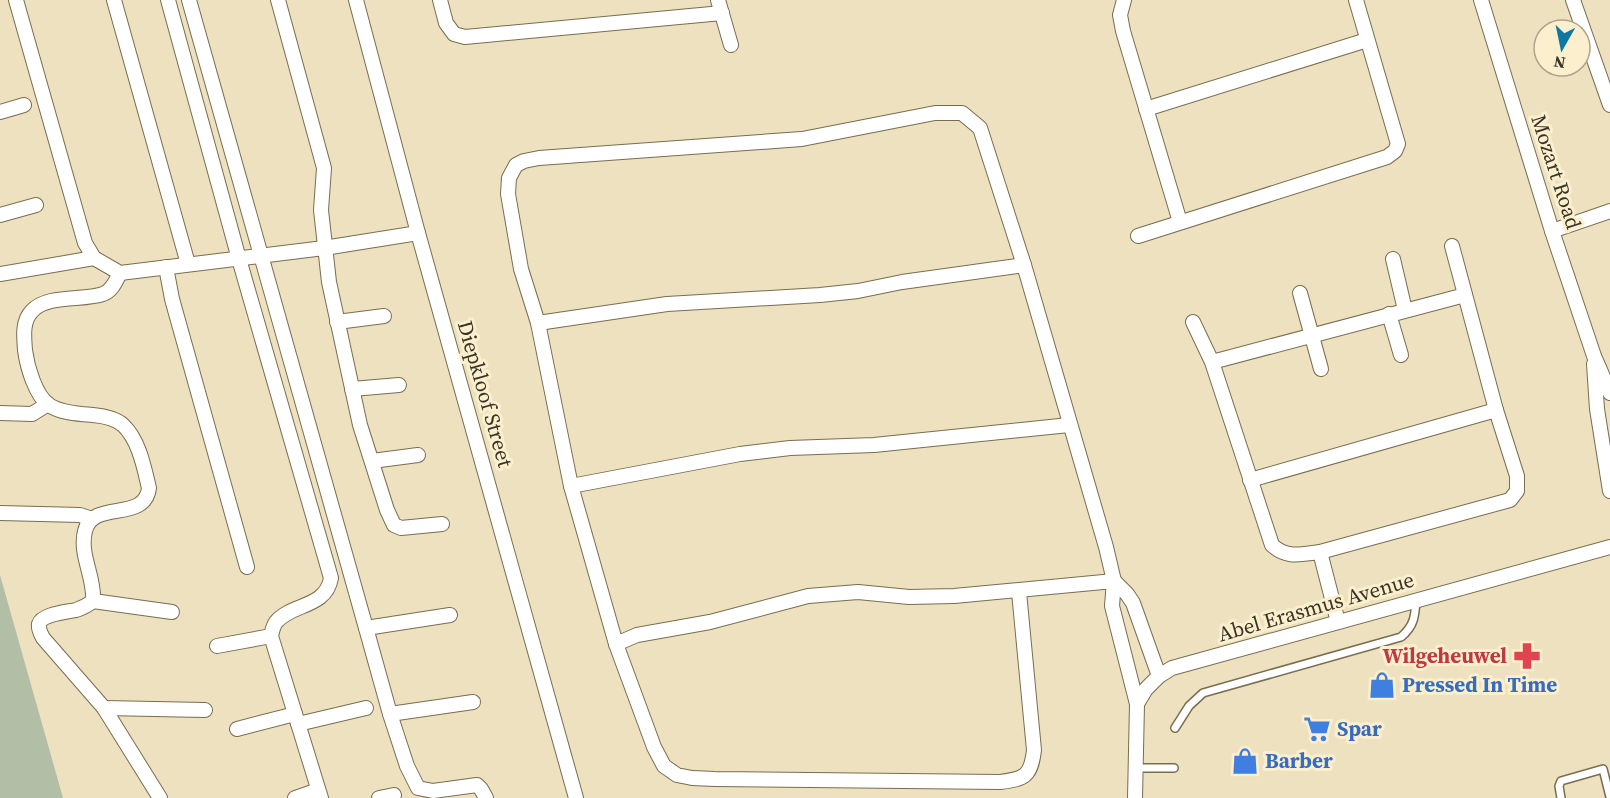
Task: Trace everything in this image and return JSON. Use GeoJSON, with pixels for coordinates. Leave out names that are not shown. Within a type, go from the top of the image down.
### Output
{"type":"FeatureCollection","features":[{"type":"Feature","properties":{"kind":"street"},"geometry":{"type":"LineString","coordinates":[[16,0],[85,243],[94,258],[120,273],[239,260],[260,255],[324,248],[418,233]]}},
{"type":"Feature","properties":{"kind":"street"},"geometry":{"type":"LineString","coordinates":[[114,0],[188,264]]}},
{"type":"Feature","properties":{"kind":"street"},"geometry":{"type":"LineString","coordinates":[[168,0],[239,260],[331,578],[330,588],[324,595],[282,617],[275,623],[271,636],[319,794],[295,798]]}},
{"type":"Feature","properties":{"kind":"street"},"geometry":{"type":"LineString","coordinates":[[189,0],[390,714],[407,766],[418,788],[433,791],[477,785],[486,798]]}},
{"type":"Feature","properties":{"kind":"street"},"geometry":{"type":"LineString","coordinates":[[278,0],[324,168],[321,210],[324,248],[337,322],[360,425],[394,525],[401,528],[442,524]]}},
{"type":"Feature","properties":{"kind":"street","name":"Diepkloof Street"},"geometry":{"type":"LineString","coordinates":[[356,0],[418,233],[576,798]]}},
{"type":"Feature","properties":{"kind":"street"},"geometry":{"type":"LineString","coordinates":[[440,0],[446,23],[454,34],[465,37],[720,6],[731,45]]}},
{"type":"Feature","properties":{"kind":"street"},"geometry":{"type":"LineString","coordinates":[[1124,0],[1120,15],[1180,222]]}},
{"type":"Feature","properties":{"kind":"street"},"geometry":{"type":"LineString","coordinates":[[1138,236],[1387,157],[1395,152],[1398,144],[1356,0]]}},
{"type":"Feature","properties":{"kind":"street","name":"Mozart Road"},"geometry":{"type":"LineString","coordinates":[[1481,0],[1552,231],[1594,356],[1610,393]]}},
{"type":"Feature","properties":{"kind":"street"},"geometry":{"type":"LineString","coordinates":[[1573,0],[1610,105]]}},
{"type":"Feature","properties":{"kind":"street"},"geometry":{"type":"LineString","coordinates":[[1146,109],[1367,40]]}},
{"type":"Feature","properties":{"kind":"street"},"geometry":{"type":"LineString","coordinates":[[0,112],[24,105]]}},
{"type":"Feature","properties":{"kind":"street"},"geometry":{"type":"LineString","coordinates":[[1019,592],[1034,750],[1032,763],[1022,778],[1013,781],[715,779],[677,775],[664,766],[654,747],[616,644],[571,486],[538,323],[521,268],[507,194],[509,178],[516,165],[539,158],[802,139],[935,113],[962,113],[980,128],[1024,265],[1114,581],[1112,606],[1137,704],[1135,798]]}},
{"type":"Feature","properties":{"kind":"street"},"geometry":{"type":"LineString","coordinates":[[0,215],[36,205]]}},
{"type":"Feature","properties":{"kind":"street"},"geometry":{"type":"LineString","coordinates":[[1552,231],[1610,211]]}},
{"type":"Feature","properties":{"kind":"street"},"geometry":{"type":"LineString","coordinates":[[1193,322],[1212,362],[1272,545],[1280,553],[1291,555],[1320,552],[1510,500],[1517,491],[1517,476],[1496,410],[1452,246]]}},
{"type":"Feature","properties":{"kind":"street"},"geometry":{"type":"LineString","coordinates":[[0,274],[94,258]]}},
{"type":"Feature","properties":{"kind":"street"},"geometry":{"type":"LineString","coordinates":[[1393,260],[1405,310]]}},
{"type":"Feature","properties":{"kind":"street"},"geometry":{"type":"LineString","coordinates":[[538,323],[668,304],[858,291],[902,282],[1024,265]]}},
{"type":"Feature","properties":{"kind":"street"},"geometry":{"type":"LineString","coordinates":[[165,267],[247,567]]}},
{"type":"Feature","properties":{"kind":"street"},"geometry":{"type":"LineString","coordinates":[[93,601],[93,578],[87,563],[84,544],[85,529],[92,519],[101,514],[142,504],[149,494],[145,470],[132,434],[121,423],[107,417],[60,410],[48,404],[38,391],[26,354],[24,336],[26,322],[33,310],[46,303],[104,294],[112,288],[120,273]]}},
{"type":"Feature","properties":{"kind":"street"},"geometry":{"type":"LineString","coordinates":[[1300,293],[1321,369]]}},
{"type":"Feature","properties":{"kind":"street"},"geometry":{"type":"LineString","coordinates":[[1212,362],[1465,295]]}},
{"type":"Feature","properties":{"kind":"street"},"geometry":{"type":"LineString","coordinates":[[1389,314],[1401,355]]}},
{"type":"Feature","properties":{"kind":"street"},"geometry":{"type":"LineString","coordinates":[[337,322],[384,316]]}},
{"type":"Feature","properties":{"kind":"street","name":"Mozart Road"},"geometry":{"type":"LineString","coordinates":[[1594,356],[1597,409],[1610,491]]}},
{"type":"Feature","properties":{"kind":"street"},"geometry":{"type":"LineString","coordinates":[[352,389],[399,385]]}},
{"type":"Feature","properties":{"kind":"street"},"geometry":{"type":"LineString","coordinates":[[0,414],[32,414],[48,404]]}},
{"type":"Feature","properties":{"kind":"street"},"geometry":{"type":"LineString","coordinates":[[1250,480],[1496,410]]}},
{"type":"Feature","properties":{"kind":"street"},"geometry":{"type":"LineString","coordinates":[[571,486],[740,454],[790,448],[874,445],[1070,425]]}},
{"type":"Feature","properties":{"kind":"street"},"geometry":{"type":"LineString","coordinates":[[372,461],[418,455]]}},
{"type":"Feature","properties":{"kind":"street"},"geometry":{"type":"LineString","coordinates":[[0,513],[80,515],[92,519]]}},
{"type":"Feature","properties":{"kind":"street","name":"Abel Erasmus Avenue"},"geometry":{"type":"LineString","coordinates":[[1137,704],[1146,689],[1159,676],[1172,668],[1610,547]]}},
{"type":"Feature","properties":{"kind":"street"},"geometry":{"type":"LineString","coordinates":[[1320,552],[1338,622]]}},
{"type":"Feature","properties":{"kind":"street"},"geometry":{"type":"LineString","coordinates":[[616,644],[638,634],[710,622],[808,596],[858,592],[909,597],[954,596],[1019,592],[1114,581]]}},
{"type":"Feature","properties":{"kind":"street"},"geometry":{"type":"LineString","coordinates":[[1114,581],[1133,603],[1159,676]]}},
{"type":"Feature","properties":{"kind":"street"},"geometry":{"type":"LineString","coordinates":[[160,798],[104,708],[43,638],[39,631],[39,624],[42,620],[78,609],[93,601],[172,612]]}},
{"type":"Feature","properties":{"kind":"street"},"geometry":{"type":"LineString","coordinates":[[366,628],[450,615]]}},
{"type":"Feature","properties":{"kind":"street"},"geometry":{"type":"LineString","coordinates":[[217,646],[271,636]]}},
{"type":"Feature","properties":{"kind":"street"},"geometry":{"type":"LineString","coordinates":[[390,714],[472,702]]}},
{"type":"Feature","properties":{"kind":"street"},"geometry":{"type":"LineString","coordinates":[[104,708],[205,710]]}},
{"type":"Feature","properties":{"kind":"street"},"geometry":{"type":"LineString","coordinates":[[237,729],[366,708]]}},
{"type":"Feature","properties":{"kind":"street"},"geometry":{"type":"LineString","coordinates":[[379,798],[394,793]]}},
{"type":"Feature","properties":{"kind":"lane"},"geometry":{"type":"LineString","coordinates":[[1174,728],[1189,706],[1203,693],[1401,638],[1409,631],[1414,621],[1416,600]]}},
{"type":"Feature","properties":{"kind":"lane"},"geometry":{"type":"LineString","coordinates":[[1136,768],[1174,768]]}},
{"type":"Feature","properties":{"kind":"lane"},"geometry":{"type":"LineString","coordinates":[[1561,798],[1560,781],[1606,768],[1610,797]]}},
{"type":"Feature","properties":{"kind":"green space"},"geometry":{"type":"Polygon","coordinates":[[[0,575],[63,798],[0,798],[0,575]]]}},
{"type":"Feature","properties":{"kind":"place","name":"Wilgeheuwel"},"geometry":{"type":"Point","coordinates":[1527,656]}},
{"type":"Feature","properties":{"kind":"place","name":"Pressed In Time"},"geometry":{"type":"Point","coordinates":[1382,685]}},
{"type":"Feature","properties":{"kind":"place","name":"Spar"},"geometry":{"type":"Point","coordinates":[1317,729]}},
{"type":"Feature","properties":{"kind":"place","name":"Barber"},"geometry":{"type":"Point","coordinates":[1245,761]}}]}
